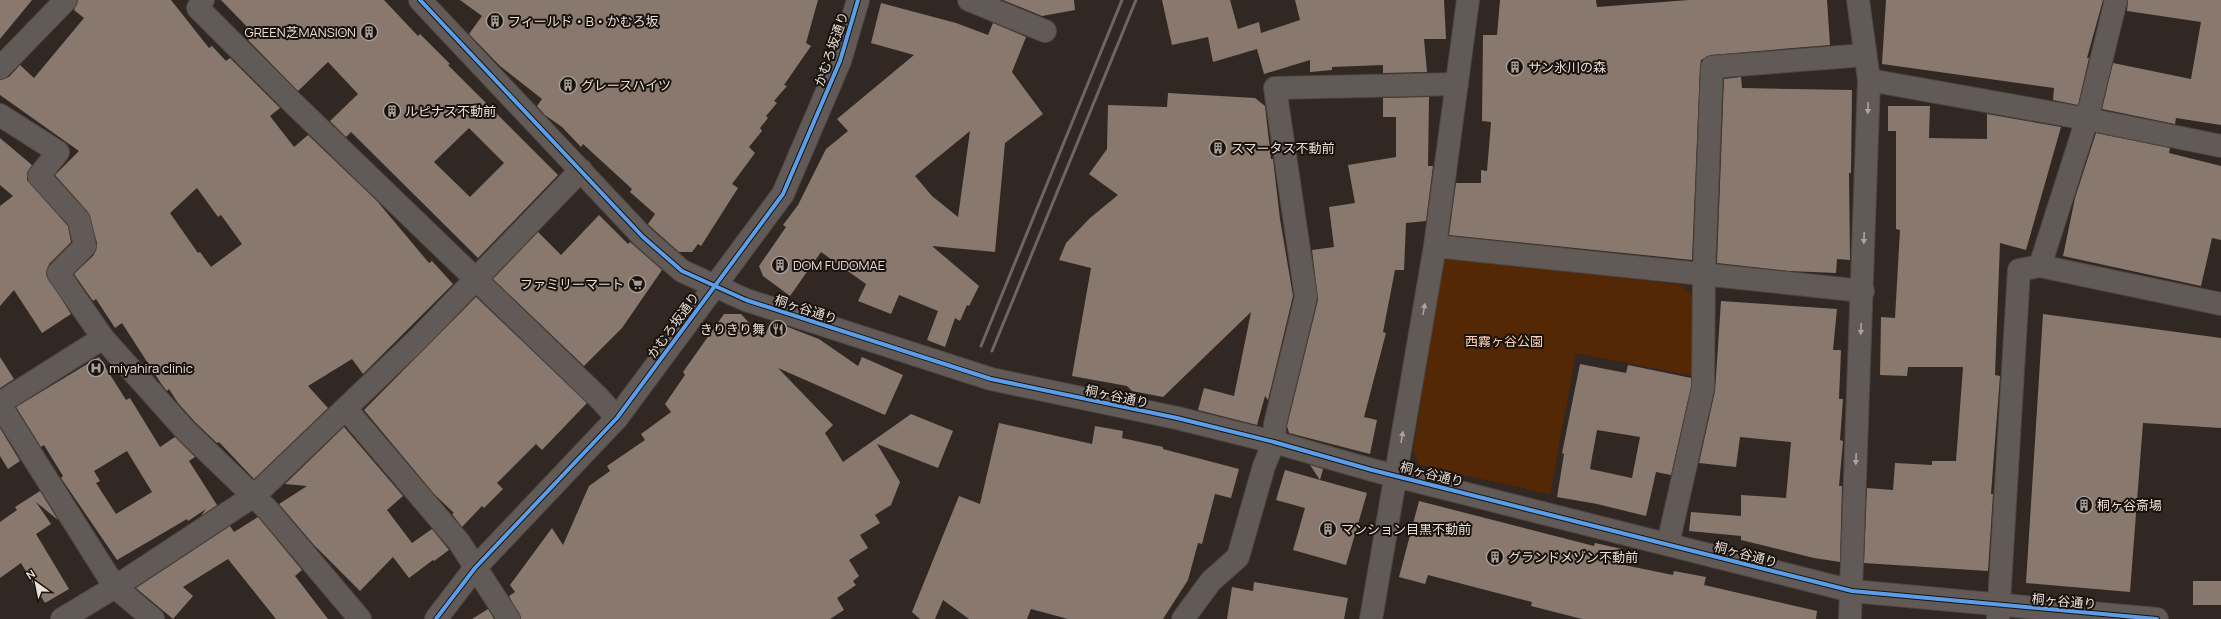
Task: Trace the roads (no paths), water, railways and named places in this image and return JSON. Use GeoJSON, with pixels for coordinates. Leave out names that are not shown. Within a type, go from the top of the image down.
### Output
{"type":"FeatureCollection","features":[{"type":"Feature","properties":{"kind":"street"},"geometry":{"type":"LineString","coordinates":[[0,68],[66,0]]}},
{"type":"Feature","properties":{"kind":"street"},"geometry":{"type":"LineString","coordinates":[[204,0],[198,8],[293,103],[477,279],[617,418]]}},
{"type":"Feature","properties":{"kind":"street","name":"桐ヶ谷通り"},"geometry":{"type":"LineString","coordinates":[[420,0],[643,237],[682,272],[715,285],[746,300],[991,379],[1177,418],[1852,591],[1998,612],[2147,619]]}},
{"type":"Feature","properties":{"kind":"street","name":"かむろ坂通り"},"geometry":{"type":"LineString","coordinates":[[436,619],[475,568],[617,418],[783,194],[840,62],[858,0]]}},
{"type":"Feature","properties":{"kind":"street"},"geometry":{"type":"LineString","coordinates":[[969,0],[1045,31]]}},
{"type":"Feature","properties":{"kind":"street"},"geometry":{"type":"LineString","coordinates":[[1371,619],[1435,246],[1468,0]]}},
{"type":"Feature","properties":{"kind":"street"},"geometry":{"type":"LineString","coordinates":[[1850,619],[1863,290],[1869,80],[1858,0]]}},
{"type":"Feature","properties":{"kind":"street"},"geometry":{"type":"LineString","coordinates":[[2040,266],[2087,119],[2116,0]]}},
{"type":"Feature","properties":{"kind":"street"},"geometry":{"type":"LineString","coordinates":[[1668,544],[1703,388],[1704,273],[1712,67],[1865,55]]}},
{"type":"Feature","properties":{"kind":"street"},"geometry":{"type":"LineString","coordinates":[[1869,80],[2087,119],[2221,146]]}},
{"type":"Feature","properties":{"kind":"street"},"geometry":{"type":"LineString","coordinates":[[1183,619],[1211,581],[1238,557],[1264,466],[1274,442],[1275,424],[1306,297],[1275,88],[1457,84]]}},
{"type":"Feature","properties":{"kind":"street"},"geometry":{"type":"LineString","coordinates":[[0,115],[58,152],[39,176],[79,220],[85,246],[58,274],[103,338],[186,431],[255,495],[360,619]]}},
{"type":"Feature","properties":{"kind":"street"},"geometry":{"type":"LineString","coordinates":[[62,619],[115,588],[255,495],[346,409],[477,279],[581,170]]}},
{"type":"Feature","properties":{"kind":"street"},"geometry":{"type":"LineString","coordinates":[[1435,246],[1863,290]]}},
{"type":"Feature","properties":{"kind":"street"},"geometry":{"type":"LineString","coordinates":[[1998,612],[2019,270],[2040,266],[2221,304]]}},
{"type":"Feature","properties":{"kind":"street"},"geometry":{"type":"LineString","coordinates":[[103,338],[0,404],[115,588],[153,619]]}},
{"type":"Feature","properties":{"kind":"street"},"geometry":{"type":"LineString","coordinates":[[346,409],[459,542],[509,619]]}},
{"type":"Feature","properties":{"kind":"railway"},"geometry":{"type":"LineString","coordinates":[[981,346],[1122,0]]}},
{"type":"Feature","properties":{"kind":"railway"},"geometry":{"type":"LineString","coordinates":[[992,351],[1136,0]]}},
{"type":"Feature","properties":{"kind":"place","name":"フィールド・B・かむろ坂"},"geometry":{"type":"Point","coordinates":[495,21]}},
{"type":"Feature","properties":{"kind":"place","name":"GREEN芝MANSION"},"geometry":{"type":"Point","coordinates":[369,32]}},
{"type":"Feature","properties":{"kind":"place","name":"サン氷川の森"},"geometry":{"type":"Point","coordinates":[1515,67]}},
{"type":"Feature","properties":{"kind":"place","name":"グレースハイツ"},"geometry":{"type":"Point","coordinates":[568,85]}},
{"type":"Feature","properties":{"kind":"place","name":"ルピナス不動前"},"geometry":{"type":"Point","coordinates":[392,111]}},
{"type":"Feature","properties":{"kind":"place","name":"スマータス不動前"},"geometry":{"type":"Point","coordinates":[1218,148]}},
{"type":"Feature","properties":{"kind":"place","name":"DOM FUDOMAE"},"geometry":{"type":"Point","coordinates":[780,265]}},
{"type":"Feature","properties":{"kind":"place","name":"ファミリーマート"},"geometry":{"type":"Point","coordinates":[637,284]}},
{"type":"Feature","properties":{"kind":"place","name":"きりきり舞"},"geometry":{"type":"Point","coordinates":[778,329]}},
{"type":"Feature","properties":{"kind":"place","name":"miyahira clinic"},"geometry":{"type":"Point","coordinates":[96,368]}},
{"type":"Feature","properties":{"kind":"place","name":"桐ヶ谷斎場"},"geometry":{"type":"Point","coordinates":[2084,505]}},
{"type":"Feature","properties":{"kind":"place","name":"マンション目黒不動前"},"geometry":{"type":"Point","coordinates":[1328,529]}},
{"type":"Feature","properties":{"kind":"place","name":"グランドメゾン不動前"},"geometry":{"type":"Point","coordinates":[1495,557]}},
{"type":"Feature","properties":{"kind":"park label","name":"西霧ヶ谷公園"},"geometry":{"type":"Point","coordinates":[1504,341]}}]}
